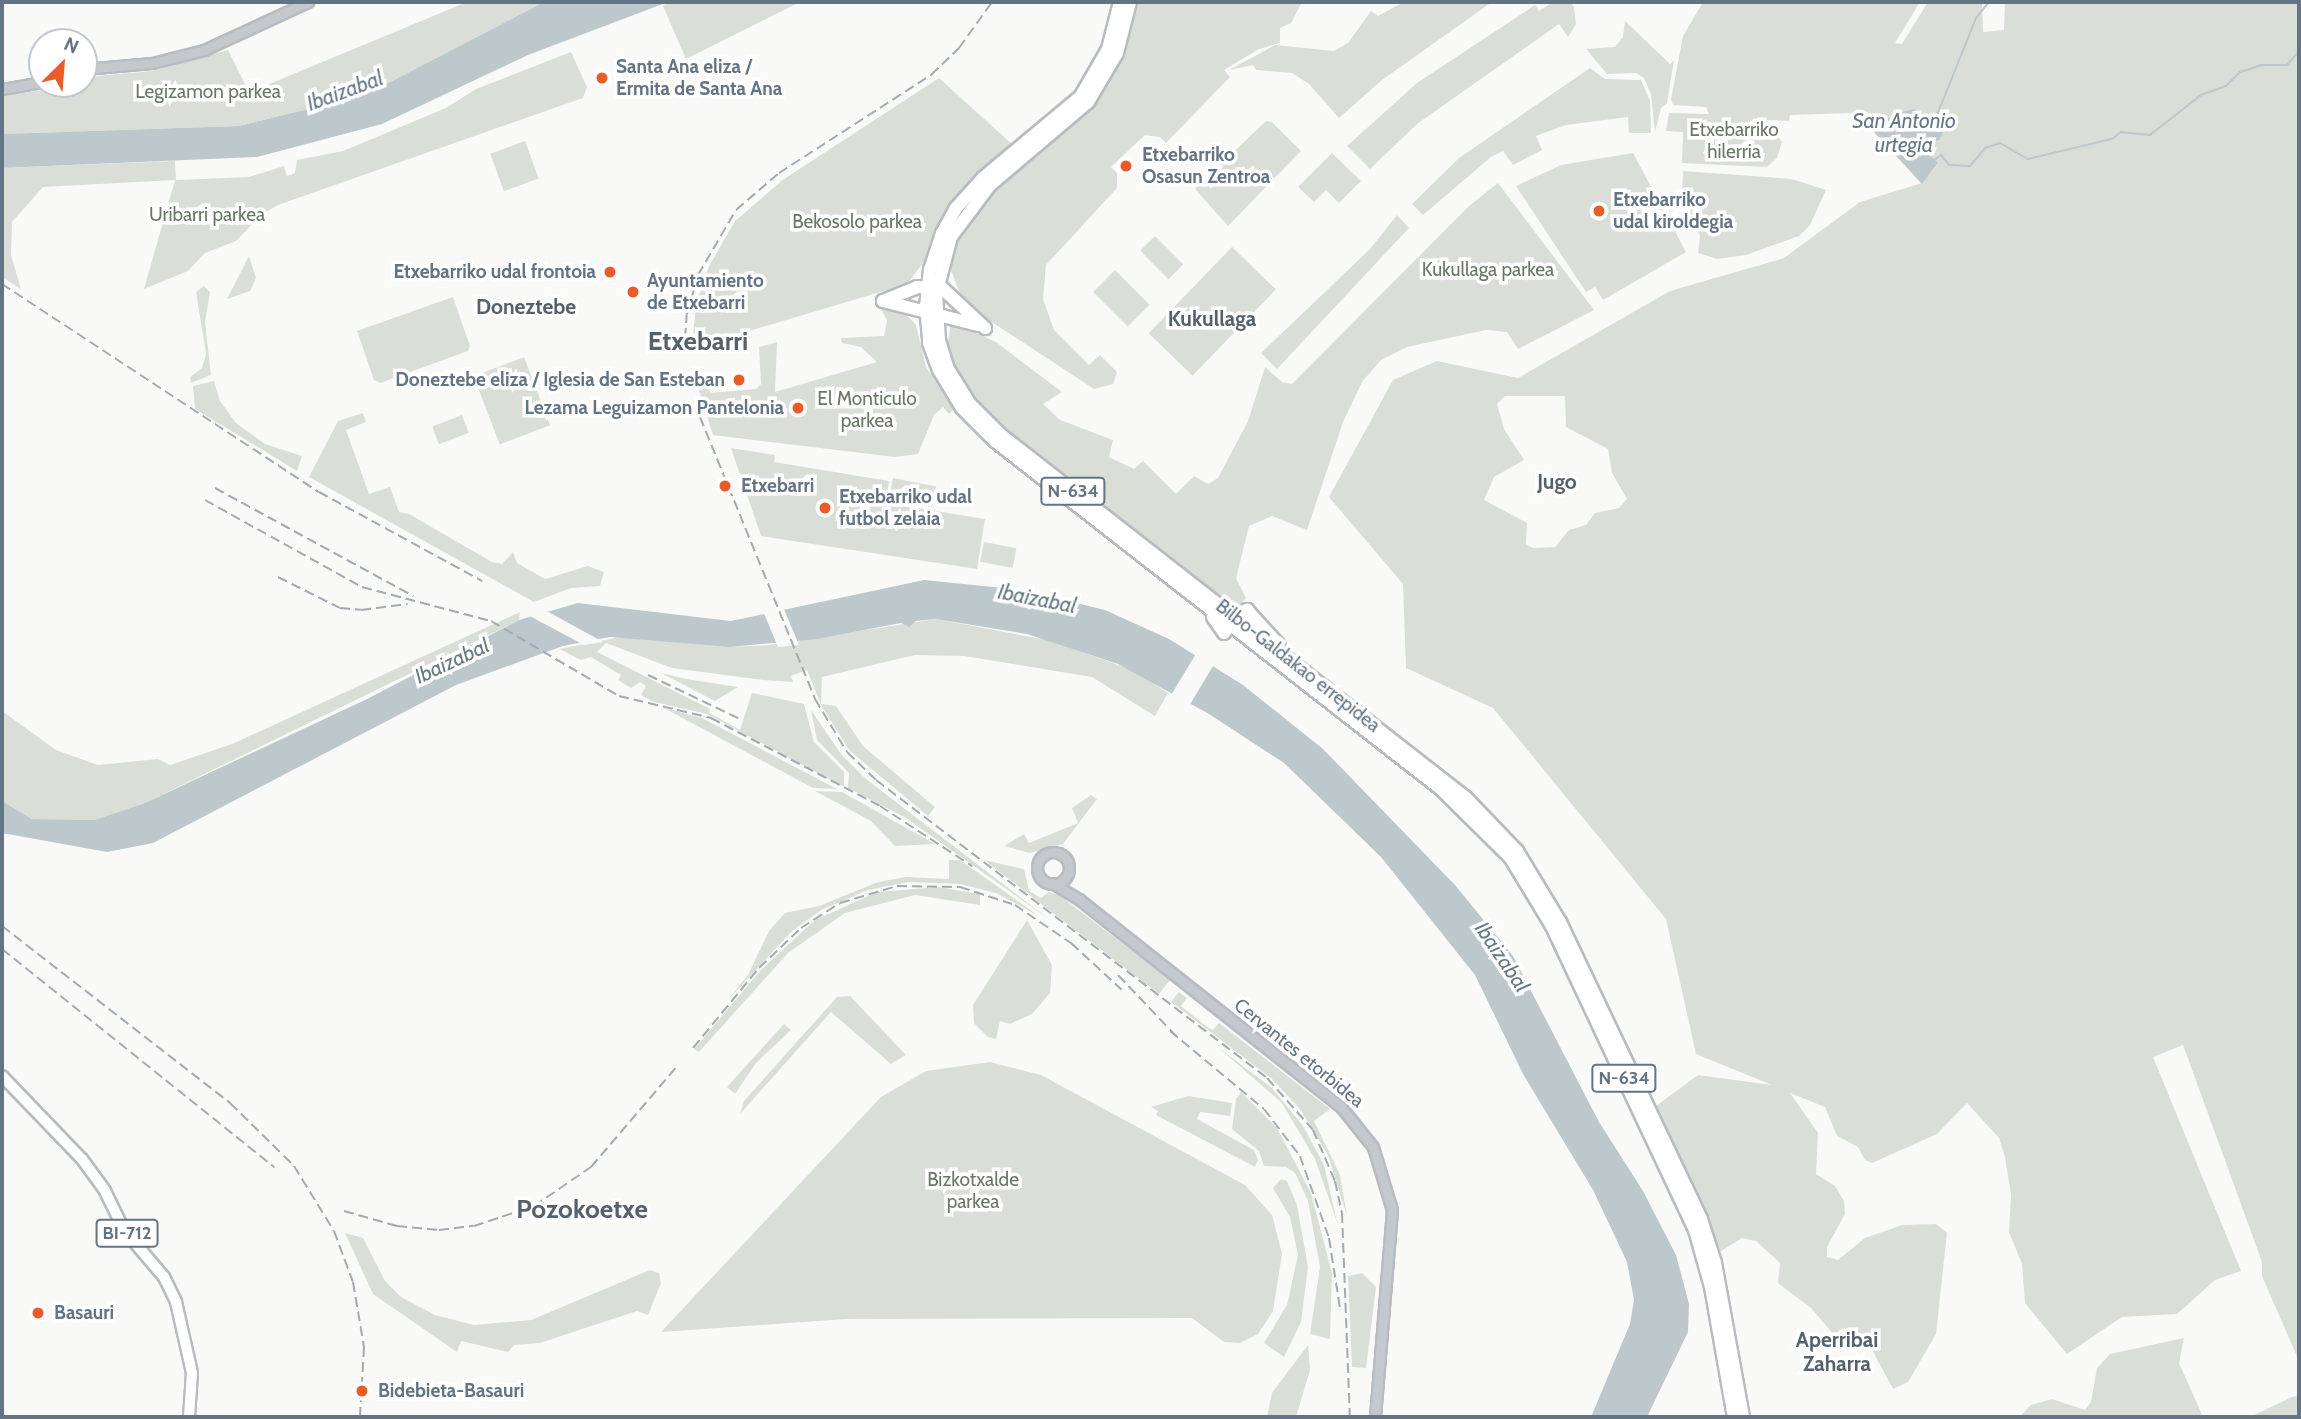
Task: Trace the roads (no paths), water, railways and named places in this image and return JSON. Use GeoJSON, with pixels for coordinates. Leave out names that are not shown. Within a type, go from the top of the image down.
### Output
{"type":"FeatureCollection","features":[{"type":"Feature","properties":{"kind":"highway","name":"Bilbo-Galdakao errepidea"},"geometry":{"type":"LineString","coordinates":[[1120,2],[1108,49],[1087,88],[1067,112],[964,199],[949,219],[932,287],[939,340],[954,381],[987,423],[1230,625]]}},
{"type":"Feature","properties":{"kind":"highway","name":"Bilbo-Galdakao errepidea"},"geometry":{"type":"LineString","coordinates":[[937,262],[957,224],[980,195],[1088,102],[1117,53],[1130,2]]}},
{"type":"Feature","properties":{"kind":"highway"},"geometry":{"type":"LineString","coordinates":[[927,328],[909,309],[911,290],[937,262],[954,297],[985,328],[909,309],[883,301],[911,290],[932,287],[954,297]]}},
{"type":"Feature","properties":{"kind":"highway"},"geometry":{"type":"LineString","coordinates":[[937,315],[954,297]]}},
{"type":"Feature","properties":{"kind":"highway","name":"Bilbo-Galdakao errepidea"},"geometry":{"type":"LineString","coordinates":[[937,315],[927,328],[939,370],[969,417],[1460,805],[1496,840],[1528,882],[1695,1230],[1708,1276],[1734,1417]]}},
{"type":"Feature","properties":{"kind":"highway","name":"Bilbo-Galdakao errepidea"},"geometry":{"type":"LineString","coordinates":[[1230,625],[1241,611],[1250,612],[1317,682],[1466,798],[1503,834],[1542,887],[1704,1227],[1720,1286],[1743,1417]]}},
{"type":"Feature","properties":{"kind":"main road","name":"BI-712"},"geometry":{"type":"LineString","coordinates":[[2,1076],[82,1159],[105,1191],[124,1230],[164,1278],[176,1302],[192,1373],[189,1417]]}},
{"type":"Feature","properties":{"kind":"street"},"geometry":{"type":"LineString","coordinates":[[98,68],[152,64],[204,50],[308,2]]}},
{"type":"Feature","properties":{"kind":"street"},"geometry":{"type":"LineString","coordinates":[[2,89],[28,84]]}},
{"type":"Feature","properties":{"kind":"street"},"geometry":{"type":"LineString","coordinates":[[1054,852],[1065,858],[1066,877],[1052,883],[1038,872],[1045,854],[1054,852]]}},
{"type":"Feature","properties":{"kind":"street","name":"Cervantes etorbidea"},"geometry":{"type":"LineString","coordinates":[[1066,877],[1080,900]]}},
{"type":"Feature","properties":{"kind":"street","name":"Cervantes etorbidea"},"geometry":{"type":"LineString","coordinates":[[1052,883],[1080,900],[1341,1107],[1373,1147],[1392,1210],[1375,1417]]}},
{"type":"Feature","properties":{"kind":"water"},"geometry":{"type":"Polygon","coordinates":[[[544,2],[668,2],[528,55],[382,124],[257,157],[2,168],[2,134],[239,126],[365,95],[544,2]]]}},
{"type":"Feature","properties":{"kind":"water","name":"San Antonio urtegia"},"geometry":{"type":"Polygon","coordinates":[[[1914,109],[1943,133],[1939,140],[1925,143],[1927,153],[1938,163],[1922,184],[1872,130],[1894,114],[1914,109]]]}},
{"type":"Feature","properties":{"kind":"water","name":"Ibaizabal"},"geometry":{"type":"Polygon","coordinates":[[[924,580],[1023,590],[1105,610],[1169,639],[1243,685],[1323,749],[1455,885],[1513,956],[1599,1122],[1643,1191],[1676,1255],[1689,1304],[1688,1332],[1647,1417],[1591,1417],[1630,1324],[1634,1300],[1627,1262],[1593,1190],[1523,1074],[1475,975],[1381,857],[1284,763],[1209,714],[1118,664],[1027,634],[936,619],[916,621],[909,627],[901,623],[817,639],[729,647],[610,637],[563,646],[456,685],[153,843],[107,852],[2,833],[2,801],[32,819],[94,820],[145,803],[367,699],[519,620],[578,603],[731,621],[924,580]]]}},
{"type":"Feature","properties":{"kind":"waterway"},"geometry":{"type":"LineString","coordinates":[[1933,125],[1976,18],[1989,2]]}},
{"type":"Feature","properties":{"kind":"waterway"},"geometry":{"type":"LineString","coordinates":[[1934,160],[1941,155],[1949,165],[1970,166],[1985,148],[2000,143],[2028,159],[2112,139],[2121,132],[2150,135],[2201,95],[2226,86],[2240,72],[2261,65],[2287,65],[2299,51]]}},
{"type":"Feature","properties":{"kind":"railway"},"geometry":{"type":"LineString","coordinates":[[684,353],[687,314],[698,275],[736,210],[779,173],[931,75],[959,48],[992,2]]}},
{"type":"Feature","properties":{"kind":"railway"},"geometry":{"type":"LineString","coordinates":[[2,284],[319,492],[482,581]]}},
{"type":"Feature","properties":{"kind":"railway"},"geometry":{"type":"LineString","coordinates":[[700,417],[815,699],[847,752],[876,780],[1267,1078],[1313,1130],[1335,1181],[1342,1213],[1350,1417]]}},
{"type":"Feature","properties":{"kind":"railway"},"geometry":{"type":"LineString","coordinates":[[215,488],[413,596]]}},
{"type":"Feature","properties":{"kind":"railway"},"geometry":{"type":"LineString","coordinates":[[205,500],[362,587],[491,621],[619,696],[711,718],[880,806],[972,866]]}},
{"type":"Feature","properties":{"kind":"railway"},"geometry":{"type":"LineString","coordinates":[[278,577],[340,608],[361,610],[408,604]]}},
{"type":"Feature","properties":{"kind":"railway"},"geometry":{"type":"LineString","coordinates":[[648,675],[742,720]]}},
{"type":"Feature","properties":{"kind":"railway"},"geometry":{"type":"LineString","coordinates":[[693,1048],[759,968],[801,928],[840,903],[897,886],[960,887],[1015,905],[1071,943],[1122,990]]}},
{"type":"Feature","properties":{"kind":"railway"},"geometry":{"type":"LineString","coordinates":[[2,926],[230,1103],[294,1166],[334,1231],[353,1282],[364,1347],[360,1417]]}},
{"type":"Feature","properties":{"kind":"railway"},"geometry":{"type":"LineString","coordinates":[[2,949],[274,1167]]}},
{"type":"Feature","properties":{"kind":"railway"},"geometry":{"type":"LineString","coordinates":[[1118,975],[1176,1036]]}},
{"type":"Feature","properties":{"kind":"railway"},"geometry":{"type":"LineString","coordinates":[[1170,1031],[1264,1109],[1300,1156],[1329,1238],[1340,1308]]}},
{"type":"Feature","properties":{"kind":"railway"},"geometry":{"type":"LineString","coordinates":[[344,1211],[397,1226],[439,1230],[474,1226],[534,1206],[591,1167],[679,1064]]}},
{"type":"Feature","properties":{"kind":"place","name":"Santa Ana eliza / Ermita de Santa Ana"},"geometry":{"type":"Point","coordinates":[602,78]}},
{"type":"Feature","properties":{"kind":"place","name":"Etxebarriko Osasun Zentroa"},"geometry":{"type":"Point","coordinates":[1126,166]}},
{"type":"Feature","properties":{"kind":"place","name":"Etxebarriko udal kiroldegia"},"geometry":{"type":"Point","coordinates":[1599,211]}},
{"type":"Feature","properties":{"kind":"place","name":"Etxebarriko udal frontoia"},"geometry":{"type":"Point","coordinates":[610,272]}},
{"type":"Feature","properties":{"kind":"place","name":"Ayuntamiento de Etxebarri"},"geometry":{"type":"Point","coordinates":[633,292]}},
{"type":"Feature","properties":{"kind":"place","name":"Doneztebe eliza / Iglesia de San Esteban"},"geometry":{"type":"Point","coordinates":[739,380]}},
{"type":"Feature","properties":{"kind":"place","name":"Lezama Leguizamon Pantelonia"},"geometry":{"type":"Point","coordinates":[798,408]}},
{"type":"Feature","properties":{"kind":"place","name":"Etxebarri"},"geometry":{"type":"Point","coordinates":[725,486]}},
{"type":"Feature","properties":{"kind":"place","name":"Etxebarriko udal futbol zelaia"},"geometry":{"type":"Point","coordinates":[825,508]}},
{"type":"Feature","properties":{"kind":"place","name":"Basauri"},"geometry":{"type":"Point","coordinates":[38,1313]}},
{"type":"Feature","properties":{"kind":"place","name":"Bidebieta-Basauri"},"geometry":{"type":"Point","coordinates":[362,1391]}},
{"type":"Feature","properties":{"kind":"district","name":"Doneztebe"},"geometry":{"type":"Point","coordinates":[526,307]}},
{"type":"Feature","properties":{"kind":"district","name":"Kukullaga"},"geometry":{"type":"Point","coordinates":[1212,319]}},
{"type":"Feature","properties":{"kind":"district","name":"Etxebarri"},"geometry":{"type":"Point","coordinates":[698,342]}},
{"type":"Feature","properties":{"kind":"district","name":"Jugo"},"geometry":{"type":"Point","coordinates":[1557,482]}},
{"type":"Feature","properties":{"kind":"district","name":"Pozokoetxe"},"geometry":{"type":"Point","coordinates":[582,1210]}},
{"type":"Feature","properties":{"kind":"district","name":"Aperribai Zaharra"},"geometry":{"type":"Point","coordinates":[1837,1352]}},
{"type":"Feature","properties":{"kind":"park label","name":"Legizamon parkea"},"geometry":{"type":"Point","coordinates":[208,92]}},
{"type":"Feature","properties":{"kind":"park label","name":"Etxebarriko hilerria"},"geometry":{"type":"Point","coordinates":[1734,141]}},
{"type":"Feature","properties":{"kind":"park label","name":"Uribarri parkea"},"geometry":{"type":"Point","coordinates":[207,215]}},
{"type":"Feature","properties":{"kind":"park label","name":"Bekosolo parkea"},"geometry":{"type":"Point","coordinates":[857,222]}},
{"type":"Feature","properties":{"kind":"park label","name":"Kukullaga parkea"},"geometry":{"type":"Point","coordinates":[1488,270]}},
{"type":"Feature","properties":{"kind":"park label","name":"El Monticulo parkea"},"geometry":{"type":"Point","coordinates":[867,410]}},
{"type":"Feature","properties":{"kind":"park label","name":"Bizkotxalde parkea"},"geometry":{"type":"Point","coordinates":[973,1191]}}]}
